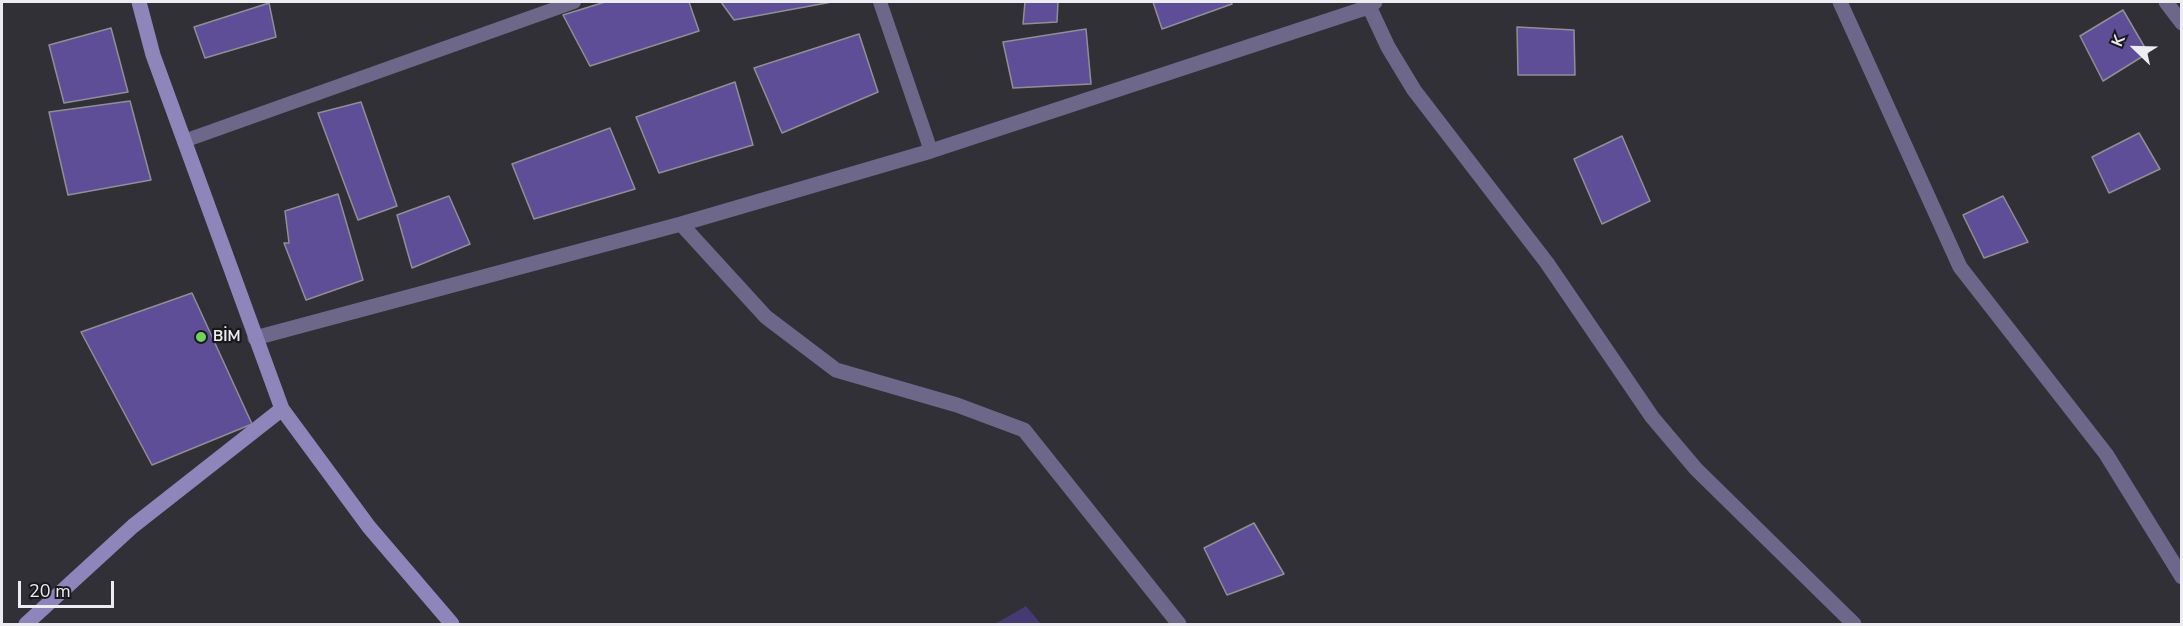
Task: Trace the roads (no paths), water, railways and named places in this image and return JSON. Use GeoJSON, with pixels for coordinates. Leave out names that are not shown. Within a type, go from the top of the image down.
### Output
{"type":"FeatureCollection","features":[{"type":"Feature","properties":{"kind":"main road"},"geometry":{"type":"LineString","coordinates":[[139,2],[153,55],[282,409],[369,526],[452,624]]}},
{"type":"Feature","properties":{"kind":"main road"},"geometry":{"type":"LineString","coordinates":[[26,624],[132,526],[282,409]]}},
{"type":"Feature","properties":{"kind":"street"},"geometry":{"type":"LineString","coordinates":[[1840,2],[1960,267],[2106,454],[2181,577]]}},
{"type":"Feature","properties":{"kind":"street"},"geometry":{"type":"LineString","coordinates":[[2166,2],[2181,23]]}},
{"type":"Feature","properties":{"kind":"street"},"geometry":{"type":"LineString","coordinates":[[255,338],[681,224],[931,151],[1370,3],[1414,90],[1547,263],[1652,417],[1696,469],[1854,624]]}},
{"type":"Feature","properties":{"kind":"street"},"geometry":{"type":"LineString","coordinates":[[681,224],[766,317],[836,370],[957,405],[1024,430],[1179,624]]}},
{"type":"Feature","properties":{"kind":"lane"},"geometry":{"type":"LineString","coordinates":[[184,141],[574,2]]}},
{"type":"Feature","properties":{"kind":"lane"},"geometry":{"type":"LineString","coordinates":[[880,2],[931,151]]}},
{"type":"Feature","properties":{"kind":"place","name":"BİM"},"geometry":{"type":"Point","coordinates":[201,337]}}]}
